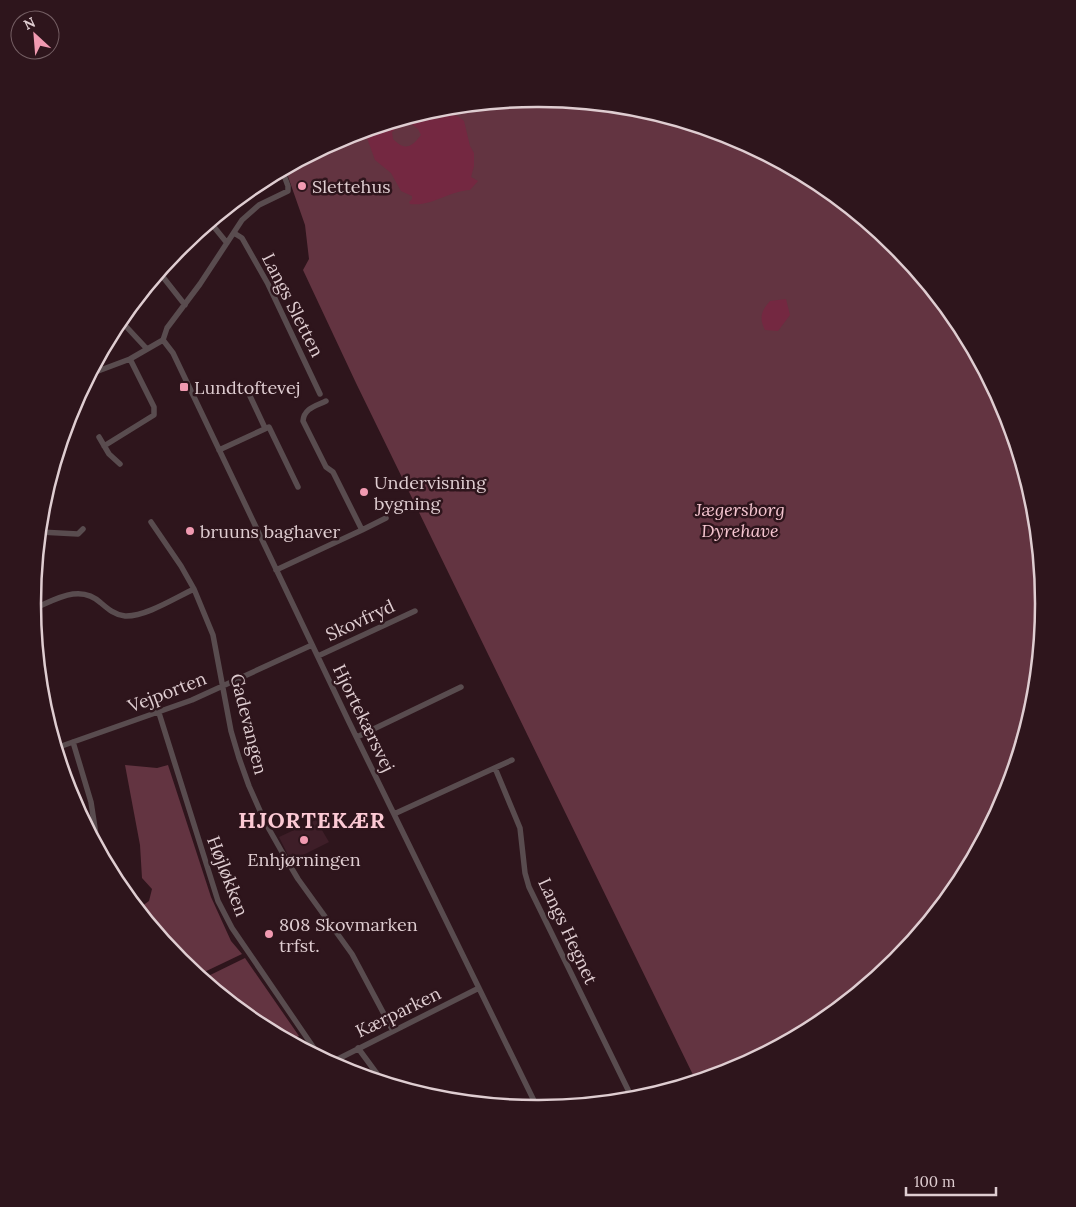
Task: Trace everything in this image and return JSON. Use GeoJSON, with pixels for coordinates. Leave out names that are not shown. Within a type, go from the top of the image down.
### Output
{"type":"FeatureCollection","features":[{"type":"Feature","properties":{"kind":"street"},"geometry":{"type":"LineString","coordinates":[[99,370],[130,359],[163,340],[167,328],[185,305],[242,220],[250,211],[271,198],[288,191],[284,176]]}},
{"type":"Feature","properties":{"kind":"street"},"geometry":{"type":"LineString","coordinates":[[213,227],[227,243]]}},
{"type":"Feature","properties":{"kind":"street","name":"Langs Sletten"},"geometry":{"type":"LineString","coordinates":[[234,233],[242,238],[268,284],[320,394]]}},
{"type":"Feature","properties":{"kind":"street"},"geometry":{"type":"LineString","coordinates":[[164,278],[185,305]]}},
{"type":"Feature","properties":{"kind":"street"},"geometry":{"type":"LineString","coordinates":[[126,327],[147,349]]}},
{"type":"Feature","properties":{"kind":"street","name":"Hjortekærsvej"},"geometry":{"type":"LineString","coordinates":[[163,340],[173,353],[356,737],[534,1100]]}},
{"type":"Feature","properties":{"kind":"street"},"geometry":{"type":"LineString","coordinates":[[104,446],[154,415],[154,407],[130,359]]}},
{"type":"Feature","properties":{"kind":"street"},"geometry":{"type":"LineString","coordinates":[[250,396],[266,428],[269,427],[298,487]]}},
{"type":"Feature","properties":{"kind":"street"},"geometry":{"type":"LineString","coordinates":[[326,402],[308,410],[303,414],[303,420],[326,467],[333,472],[362,530]]}},
{"type":"Feature","properties":{"kind":"street"},"geometry":{"type":"LineString","coordinates":[[219,450],[266,428]]}},
{"type":"Feature","properties":{"kind":"street"},"geometry":{"type":"LineString","coordinates":[[99,437],[110,454],[120,464]]}},
{"type":"Feature","properties":{"kind":"street"},"geometry":{"type":"LineString","coordinates":[[276,570],[386,518]]}},
{"type":"Feature","properties":{"kind":"street","name":"Gadevangen"},"geometry":{"type":"LineString","coordinates":[[151,522],[194,589],[213,635],[239,758],[265,822],[298,879],[361,968],[393,1031]]}},
{"type":"Feature","properties":{"kind":"street"},"geometry":{"type":"LineString","coordinates":[[46,532],[78,534],[83,530]]}},
{"type":"Feature","properties":{"kind":"street"},"geometry":{"type":"LineString","coordinates":[[41,606],[68,594],[86,593],[96,597],[116,614],[124,616],[146,612],[194,589]]}},
{"type":"Feature","properties":{"kind":"street","name":"Skovfryd"},"geometry":{"type":"LineString","coordinates":[[318,656],[415,611]]}},
{"type":"Feature","properties":{"kind":"street","name":"Vejporten"},"geometry":{"type":"LineString","coordinates":[[62,746],[160,713],[223,687],[312,645]]}},
{"type":"Feature","properties":{"kind":"street"},"geometry":{"type":"LineString","coordinates":[[356,737],[461,687]]}},
{"type":"Feature","properties":{"kind":"street","name":"Højløkken"},"geometry":{"type":"LineString","coordinates":[[160,713],[218,901],[232,928],[313,1046]]}},
{"type":"Feature","properties":{"kind":"street"},"geometry":{"type":"LineString","coordinates":[[74,742],[91,802],[95,828]]}},
{"type":"Feature","properties":{"kind":"street"},"geometry":{"type":"LineString","coordinates":[[394,814],[512,760]]}},
{"type":"Feature","properties":{"kind":"street","name":"Langs Hegnet"},"geometry":{"type":"LineString","coordinates":[[495,768],[520,828],[525,873],[529,887],[629,1092]]}},
{"type":"Feature","properties":{"kind":"street","name":"Kærparken"},"geometry":{"type":"LineString","coordinates":[[339,1058],[479,988]]}},
{"type":"Feature","properties":{"kind":"street"},"geometry":{"type":"LineString","coordinates":[[358,1048],[377,1074]]}},
{"type":"Feature","properties":{"kind":"shaded area"},"geometry":{"type":"Polygon","coordinates":[[[452,114],[464,121],[470,146],[474,153],[474,166],[471,177],[478,181],[470,190],[454,193],[426,203],[410,204],[412,196],[401,191],[391,173],[375,160],[367,138],[398,127],[392,132],[393,139],[401,145],[408,146],[414,143],[421,135],[418,129],[411,124],[452,114]]]}},
{"type":"Feature","properties":{"kind":"shaded area"},"geometry":{"type":"Polygon","coordinates":[[[786,299],[790,315],[778,331],[765,330],[762,315],[765,308],[770,301],[786,299]]]}},
{"type":"Feature","properties":{"kind":"shaded area","name":"Enhjørningen"},"geometry":{"type":"Polygon","coordinates":[[[316,820],[329,842],[291,861],[279,837],[316,820]]]}},
{"type":"Feature","properties":{"kind":"green space","name":"Jægersborg Dyrehave"},"geometry":{"type":"Polygon","coordinates":[[[506,108],[570,108],[635,116],[698,133],[728,145],[758,158],[814,190],[866,230],[889,252],[932,301],[951,328],[984,384],[997,413],[1018,475],[1025,507],[1031,539],[1035,604],[1031,668],[1025,700],[1018,732],[997,794],[984,823],[951,879],[932,906],[889,955],[866,977],[814,1017],[758,1049],[693,1075],[356,383],[303,270],[309,259],[305,225],[287,175],[318,158],[378,133],[441,116],[506,108]]]}},
{"type":"Feature","properties":{"kind":"green space"},"geometry":{"type":"Polygon","coordinates":[[[125,765],[157,768],[168,765],[211,897],[231,941],[242,954],[205,972],[187,955],[143,905],[149,901],[152,889],[142,878],[140,845],[125,765]]]}},
{"type":"Feature","properties":{"kind":"green space"},"geometry":{"type":"Polygon","coordinates":[[[245,958],[299,1036],[296,1037],[262,1017],[209,976],[245,958]]]}},
{"type":"Feature","properties":{"kind":"place","name":"Slettehus"},"geometry":{"type":"Point","coordinates":[302,186]}},
{"type":"Feature","properties":{"kind":"place","name":"Lundtoftevej"},"geometry":{"type":"Point","coordinates":[184,387]}},
{"type":"Feature","properties":{"kind":"place","name":"Undervisning bygning"},"geometry":{"type":"Point","coordinates":[364,492]}},
{"type":"Feature","properties":{"kind":"place","name":"bruuns baghaver"},"geometry":{"type":"Point","coordinates":[190,531]}},
{"type":"Feature","properties":{"kind":"place","name":"Enhjørningen"},"geometry":{"type":"Point","coordinates":[304,840]}},
{"type":"Feature","properties":{"kind":"place","name":"808 Skovmarken trfst."},"geometry":{"type":"Point","coordinates":[269,934]}},
{"type":"Feature","properties":{"kind":"district","name":"HJORTEKÆR"},"geometry":{"type":"Point","coordinates":[312,820]}}]}
